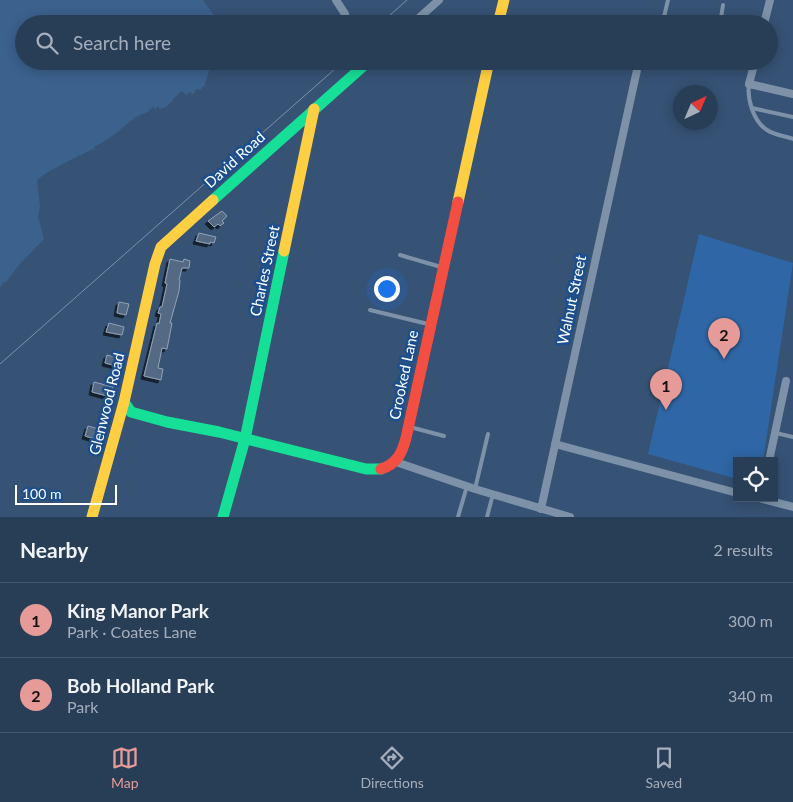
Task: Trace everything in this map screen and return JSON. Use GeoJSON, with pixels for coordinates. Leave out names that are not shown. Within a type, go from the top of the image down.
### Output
{"type":"FeatureCollection","features":[{"type":"Feature","properties":{"kind":"street"},"geometry":{"type":"LineString","coordinates":[[336,0],[346,14]]}},
{"type":"Feature","properties":{"kind":"street"},"geometry":{"type":"LineString","coordinates":[[422,15],[439,0]]}},
{"type":"Feature","properties":{"kind":"street"},"geometry":{"type":"LineString","coordinates":[[501,15],[504,0]]}},
{"type":"Feature","properties":{"kind":"street"},"geometry":{"type":"LineString","coordinates":[[766,15],[770,0]]}},
{"type":"Feature","properties":{"kind":"street","name":"David Road"},"geometry":{"type":"LineString","coordinates":[[148,298],[160,247],[359,70]]}},
{"type":"Feature","properties":{"kind":"street","name":"Crooked Lane"},"geometry":{"type":"LineString","coordinates":[[396,462],[403,452],[487,70]]}},
{"type":"Feature","properties":{"kind":"street","name":"Walnut Street"},"geometry":{"type":"LineString","coordinates":[[540,509],[636,70]]}},
{"type":"Feature","properties":{"kind":"street"},"geometry":{"type":"LineString","coordinates":[[753,70],[749,84],[793,94]]}},
{"type":"Feature","properties":{"kind":"street","name":"Charles Street"},"geometry":{"type":"LineString","coordinates":[[245,439],[314,109]]}},
{"type":"Feature","properties":{"kind":"street","name":"Glenwood Road"},"geometry":{"type":"LineString","coordinates":[[92,517],[124,402],[148,298]]}},
{"type":"Feature","properties":{"kind":"street"},"geometry":{"type":"LineString","coordinates":[[770,457],[786,381]]}},
{"type":"Feature","properties":{"kind":"street"},"geometry":{"type":"LineString","coordinates":[[124,402],[130,412],[366,469],[386,468],[396,462],[475,489],[570,517]]}},
{"type":"Feature","properties":{"kind":"street"},"geometry":{"type":"LineString","coordinates":[[223,517],[245,439]]}},
{"type":"Feature","properties":{"kind":"street"},"geometry":{"type":"LineString","coordinates":[[555,444],[733,491]]}},
{"type":"Feature","properties":{"kind":"street"},"geometry":{"type":"LineString","coordinates":[[775,502],[793,507]]}},
{"type":"Feature","properties":{"kind":"lane"},"geometry":{"type":"LineString","coordinates":[[664,15],[668,0]]}},
{"type":"Feature","properties":{"kind":"lane"},"geometry":{"type":"LineString","coordinates":[[722,15],[723,6]]}},
{"type":"Feature","properties":{"kind":"lane"},"geometry":{"type":"LineString","coordinates":[[749,84],[748,93],[752,108],[762,126],[768,131],[793,139]]}},
{"type":"Feature","properties":{"kind":"lane"},"geometry":{"type":"LineString","coordinates":[[752,108],[793,117]]}},
{"type":"Feature","properties":{"kind":"lane"},"geometry":{"type":"LineString","coordinates":[[400,255],[443,267]]}},
{"type":"Feature","properties":{"kind":"lane"},"geometry":{"type":"LineString","coordinates":[[370,310],[431,324]]}},
{"type":"Feature","properties":{"kind":"lane"},"geometry":{"type":"LineString","coordinates":[[408,427],[444,436]]}},
{"type":"Feature","properties":{"kind":"lane"},"geometry":{"type":"LineString","coordinates":[[776,432],[793,437]]}},
{"type":"Feature","properties":{"kind":"lane"},"geometry":{"type":"LineString","coordinates":[[475,489],[488,434]]}},
{"type":"Feature","properties":{"kind":"lane"},"geometry":{"type":"LineString","coordinates":[[458,517],[467,486]]}},
{"type":"Feature","properties":{"kind":"lane"},"geometry":{"type":"LineString","coordinates":[[487,517],[493,494]]}},
{"type":"Feature","properties":{"kind":"shaded area"},"geometry":{"type":"Polygon","coordinates":[[[0,0],[203,0],[214,15],[15,15],[15,70],[209,70],[204,87],[201,90],[196,89],[194,94],[190,92],[186,95],[182,91],[164,108],[160,109],[158,106],[156,109],[153,107],[149,111],[135,117],[110,138],[94,147],[96,150],[93,149],[64,163],[37,180],[40,207],[38,217],[44,239],[0,288],[0,0]]]}},
{"type":"Feature","properties":{"kind":"shaded area"},"geometry":{"type":"Polygon","coordinates":[[[699,234],[793,263],[764,457],[733,457],[733,478],[648,454],[699,234]]]}},
{"type":"Feature","properties":{"kind":"building"},"geometry":{"type":"Polygon","coordinates":[[[222,211],[227,216],[222,221],[224,223],[214,227],[208,221],[222,211]]]}},
{"type":"Feature","properties":{"kind":"building"},"geometry":{"type":"Polygon","coordinates":[[[199,233],[216,237],[214,243],[196,241],[199,233]]]}},
{"type":"Feature","properties":{"kind":"building"},"geometry":{"type":"Polygon","coordinates":[[[170,259],[183,262],[184,259],[190,261],[189,268],[182,268],[179,291],[170,323],[172,323],[167,349],[162,348],[158,368],[163,369],[161,380],[144,376],[157,323],[159,324],[161,314],[158,313],[160,307],[162,307],[170,259]]]}},
{"type":"Feature","properties":{"kind":"building"},"geometry":{"type":"Polygon","coordinates":[[[119,302],[129,304],[126,315],[117,313],[119,302]]]}},
{"type":"Feature","properties":{"kind":"building"},"geometry":{"type":"Polygon","coordinates":[[[109,323],[124,327],[122,335],[106,332],[109,323]]]}},
{"type":"Feature","properties":{"kind":"building"},"geometry":{"type":"Polygon","coordinates":[[[107,355],[119,358],[117,366],[105,363],[107,355]]]}},
{"type":"Feature","properties":{"kind":"building"},"geometry":{"type":"Polygon","coordinates":[[[94,382],[113,387],[111,397],[92,392],[94,382]]]}},
{"type":"Feature","properties":{"kind":"building"},"geometry":{"type":"Polygon","coordinates":[[[88,426],[102,430],[98,440],[85,436],[88,426]]]}},
{"type":"Feature","properties":{"kind":"tram line"},"geometry":{"type":"LineString","coordinates":[[390,15],[407,0]]}},
{"type":"Feature","properties":{"kind":"tram line"},"geometry":{"type":"LineString","coordinates":[[0,364],[334,70]]}},
{"type":"Feature","properties":{"kind":"traffic: fast"},"geometry":{"type":"LineString","coordinates":[[213,200],[359,70]]}},
{"type":"Feature","properties":{"kind":"traffic: fast"},"geometry":{"type":"LineString","coordinates":[[223,517],[245,439],[284,251]]}},
{"type":"Feature","properties":{"kind":"traffic: fast"},"geometry":{"type":"LineString","coordinates":[[124,402],[131,412],[167,422],[219,432],[366,469],[381,469]]}},
{"type":"Feature","properties":{"kind":"traffic: slow"},"geometry":{"type":"LineString","coordinates":[[500,15],[504,0]]}},
{"type":"Feature","properties":{"kind":"traffic: slow"},"geometry":{"type":"LineString","coordinates":[[458,202],[487,70]]}},
{"type":"Feature","properties":{"kind":"traffic: slow"},"geometry":{"type":"LineString","coordinates":[[284,251],[314,109]]}},
{"type":"Feature","properties":{"kind":"traffic: slow"},"geometry":{"type":"LineString","coordinates":[[92,517],[124,402],[155,264],[161,247],[213,200]]}},
{"type":"Feature","properties":{"kind":"traffic: jam"},"geometry":{"type":"LineString","coordinates":[[381,469],[395,461],[401,453],[404,443],[458,202]]}},
{"type":"Feature","properties":{"kind":"place","name":"Bob Holland Park"},"geometry":{"type":"Point","coordinates":[724,359]}},
{"type":"Feature","properties":{"kind":"place","name":"King Manor Park"},"geometry":{"type":"Point","coordinates":[666,410]}}]}
